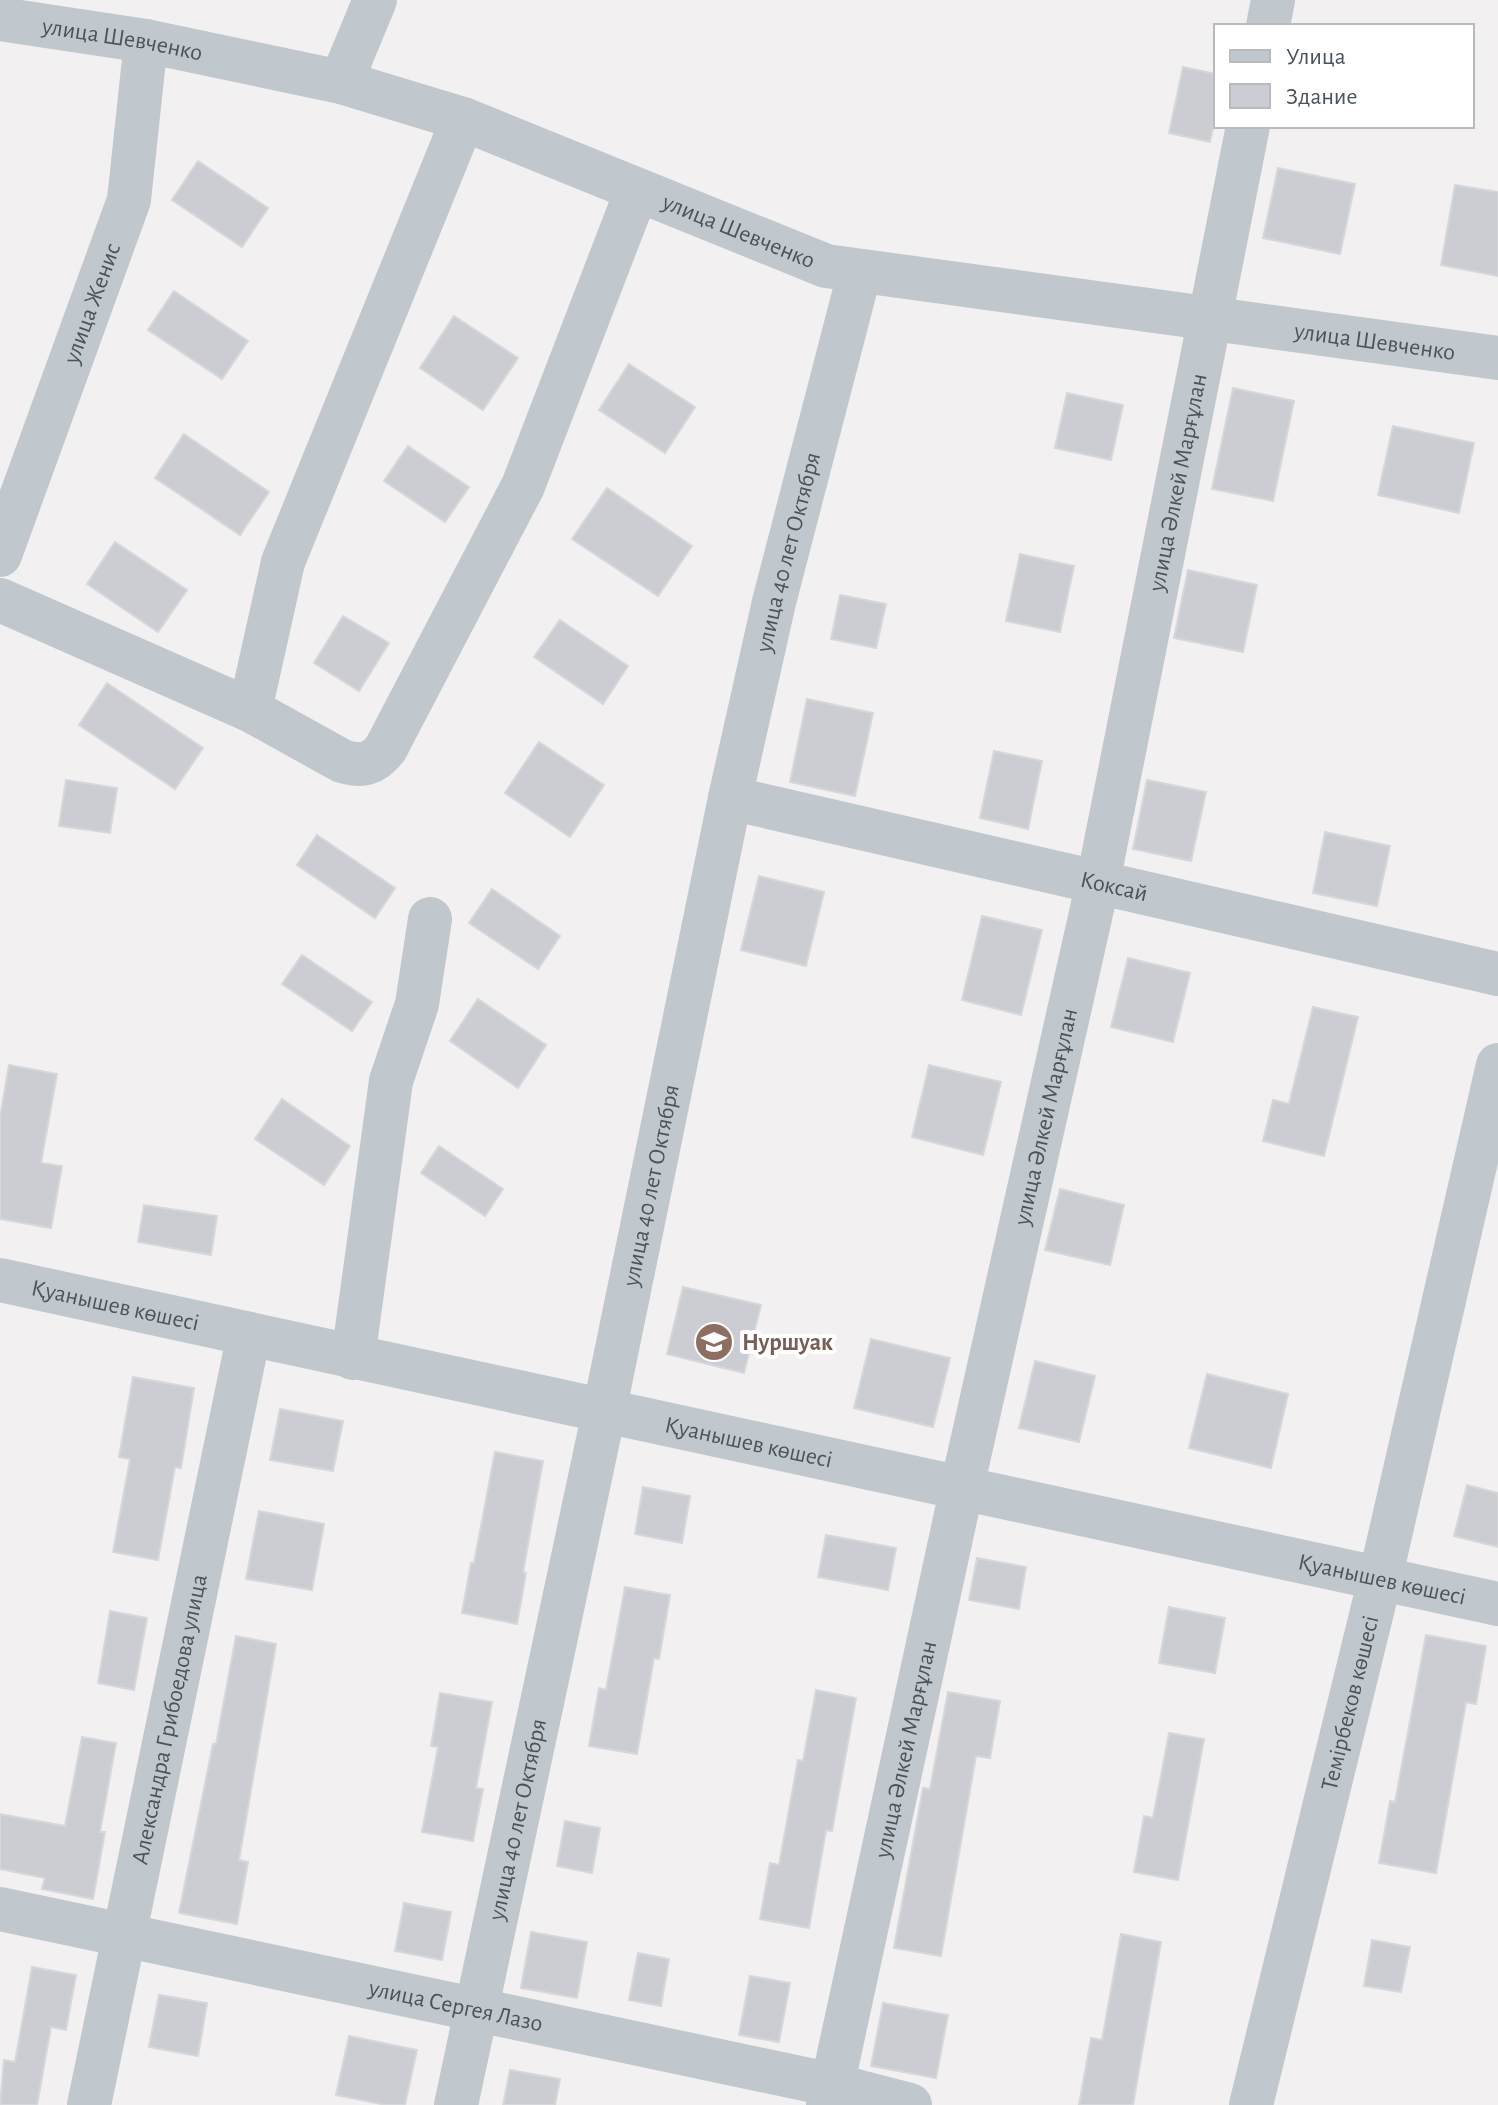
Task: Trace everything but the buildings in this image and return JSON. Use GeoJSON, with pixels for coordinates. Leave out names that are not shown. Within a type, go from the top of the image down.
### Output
{"type":"FeatureCollection","features":[{"type":"Feature","properties":{"kind":"street"},"geometry":{"type":"LineString","coordinates":[[341,82],[375,0]]}},
{"type":"Feature","properties":{"kind":"street"},"geometry":{"type":"LineString","coordinates":[[1268,24],[1273,0]]}},
{"type":"Feature","properties":{"kind":"street","name":"улица Шевченко"},"geometry":{"type":"LineString","coordinates":[[0,19],[146,41],[341,82],[463,119],[826,266],[1498,358]]}},
{"type":"Feature","properties":{"kind":"street","name":"улица Женис"},"geometry":{"type":"LineString","coordinates":[[0,555],[129,200],[146,41]]}},
{"type":"Feature","properties":{"kind":"street"},"geometry":{"type":"LineString","coordinates":[[250,710],[283,562],[463,119]]}},
{"type":"Feature","properties":{"kind":"street","name":"улица Әлкей Марғұлан"},"geometry":{"type":"LineString","coordinates":[[831,2095],[962,1487],[1098,882],[1248,128]]}},
{"type":"Feature","properties":{"kind":"street"},"geometry":{"type":"LineString","coordinates":[[0,600],[250,710],[342,761],[357,766],[371,763],[386,748],[523,486],[637,190]]}},
{"type":"Feature","properties":{"kind":"street","name":"улица 40 лет Октября"},"geometry":{"type":"LineString","coordinates":[[456,2105],[604,1412],[730,798],[774,602],[860,271]]}},
{"type":"Feature","properties":{"kind":"street","name":"Коксай"},"geometry":{"type":"LineString","coordinates":[[730,798],[1498,974]]}},
{"type":"Feature","properties":{"kind":"street"},"geometry":{"type":"LineString","coordinates":[[353,1358],[391,1081],[417,1004],[430,919]]}},
{"type":"Feature","properties":{"kind":"street","name":"Темірбеков көшесі"},"geometry":{"type":"LineString","coordinates":[[1251,2105],[1380,1579],[1498,1065]]}},
{"type":"Feature","properties":{"kind":"street","name":"Қуанышев көшесі"},"geometry":{"type":"LineString","coordinates":[[0,1280],[1498,1604]]}},
{"type":"Feature","properties":{"kind":"street","name":"Александра Грибоедова улица"},"geometry":{"type":"LineString","coordinates":[[89,2105],[249,1334]]}},
{"type":"Feature","properties":{"kind":"street","name":"улица Сергея Лазо"},"geometry":{"type":"LineString","coordinates":[[0,1909],[476,2011],[831,2095],[910,2105]]}},
{"type":"Feature","properties":{"kind":"place","name":"Нуршуак"},"geometry":{"type":"Point","coordinates":[714,1342]}}]}
